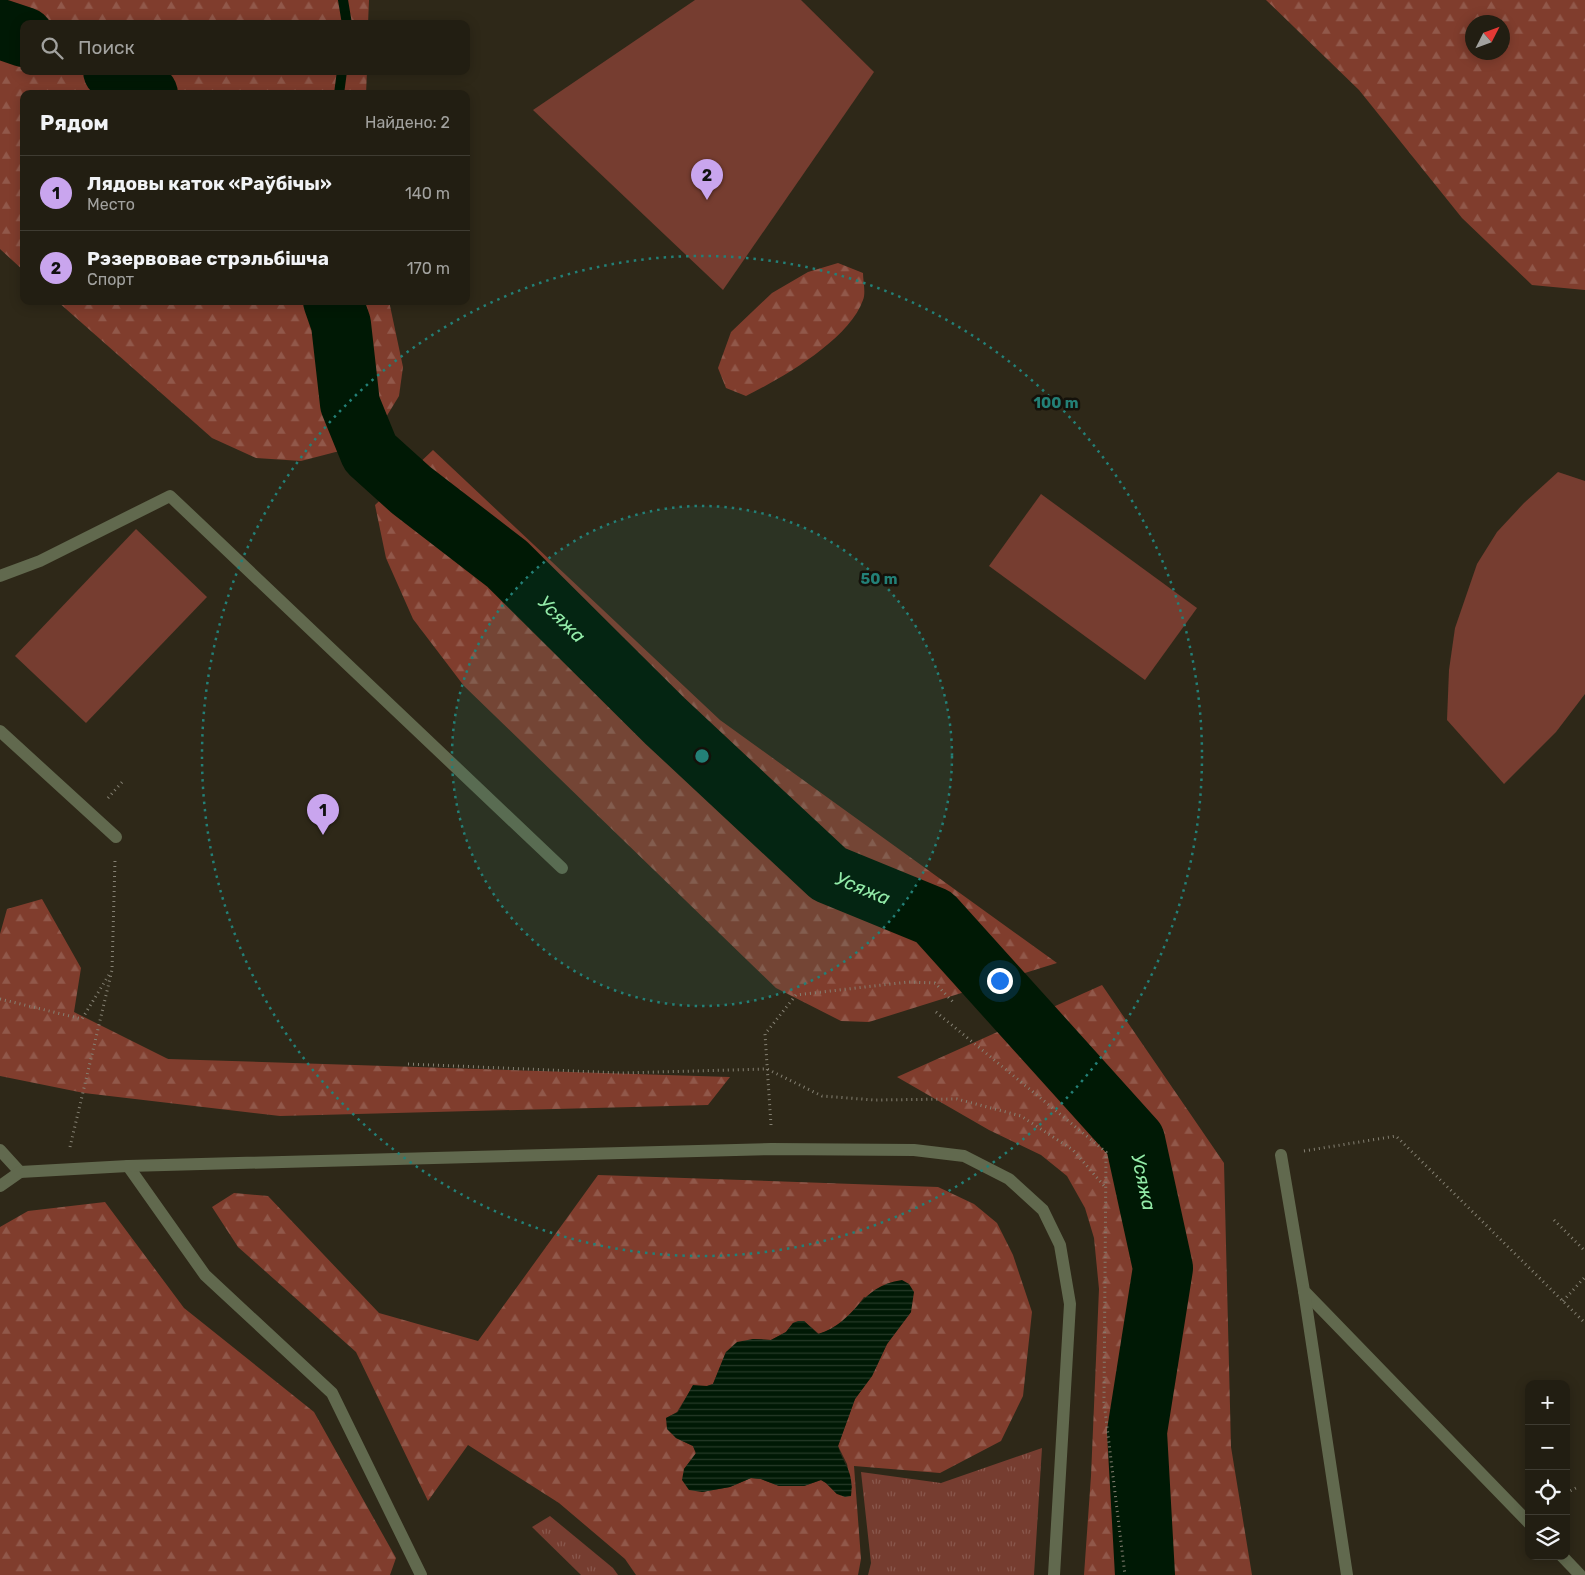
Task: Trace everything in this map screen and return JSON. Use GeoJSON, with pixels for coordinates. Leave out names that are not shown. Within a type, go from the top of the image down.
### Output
{"type":"FeatureCollection","features":[{"type":"Feature","properties":{"kind":"street"},"geometry":{"type":"LineString","coordinates":[[0,576],[40,561],[170,496],[562,868]]}},
{"type":"Feature","properties":{"kind":"street"},"geometry":{"type":"LineString","coordinates":[[0,731],[116,837]]}},
{"type":"Feature","properties":{"kind":"street"},"geometry":{"type":"LineString","coordinates":[[0,1186],[20,1172],[128,1166],[771,1149],[914,1150],[964,1156],[1009,1179],[1043,1210],[1060,1244],[1070,1304],[1054,1575]]}},
{"type":"Feature","properties":{"kind":"street"},"geometry":{"type":"LineString","coordinates":[[0,1150],[20,1172]]}},
{"type":"Feature","properties":{"kind":"street"},"geometry":{"type":"LineString","coordinates":[[1281,1155],[1304,1291],[1347,1575]]}},
{"type":"Feature","properties":{"kind":"street"},"geometry":{"type":"LineString","coordinates":[[128,1166],[205,1275],[332,1393],[421,1575]]}},
{"type":"Feature","properties":{"kind":"street"},"geometry":{"type":"LineString","coordinates":[[1304,1291],[1525,1518]]}},
{"type":"Feature","properties":{"kind":"street"},"geometry":{"type":"LineString","coordinates":[[1566,1560],[1580,1575]]}},
{"type":"Feature","properties":{"kind":"path"},"geometry":{"type":"LineString","coordinates":[[70,1147],[112,970],[116,837]]}},
{"type":"Feature","properties":{"kind":"path"},"geometry":{"type":"LineString","coordinates":[[0,999],[82,1019],[112,970]]}},
{"type":"Feature","properties":{"kind":"path"},"geometry":{"type":"LineString","coordinates":[[771,1149],[765,1034],[796,994],[908,982],[935,984],[953,1002]]}},
{"type":"Feature","properties":{"kind":"path"},"geometry":{"type":"LineString","coordinates":[[408,1064],[621,1073],[767,1069],[822,1096],[874,1100],[957,1099],[1021,1116],[1073,1150],[1106,1188]]}},
{"type":"Feature","properties":{"kind":"path"},"geometry":{"type":"LineString","coordinates":[[1281,1155],[1396,1136],[1585,1323]]}},
{"type":"Feature","properties":{"kind":"path"},"geometry":{"type":"LineString","coordinates":[[1554,1220],[1585,1251]]}},
{"type":"Feature","properties":{"kind":"path"},"geometry":{"type":"LineString","coordinates":[[1563,1301],[1585,1277]]}},
{"type":"Feature","properties":{"kind":"path"},"geometry":{"type":"LineString","coordinates":[[1570,1491],[1578,1487]]}},
{"type":"Feature","properties":{"kind":"green space"},"geometry":{"type":"Polygon","coordinates":[[[0,0],[369,0],[368,20],[20,20],[20,75],[367,75],[366,90],[20,90],[20,267],[0,249],[0,0]]]}},
{"type":"Feature","properties":{"kind":"green space"},"geometry":{"type":"Polygon","coordinates":[[[695,0],[801,0],[874,72],[723,290],[533,110],[695,0]]]}},
{"type":"Feature","properties":{"kind":"green space"},"geometry":{"type":"Polygon","coordinates":[[[1266,0],[1585,0],[1585,290],[1532,285],[1462,218],[1359,90],[1266,0]]]}},
{"type":"Feature","properties":{"kind":"green space"},"geometry":{"type":"Polygon","coordinates":[[[838,263],[863,273],[863,300],[855,315],[844,329],[813,356],[778,379],[746,396],[726,388],[718,368],[731,332],[772,293],[808,272],[838,263]]]}},
{"type":"Feature","properties":{"kind":"green space"},"geometry":{"type":"Polygon","coordinates":[[[62,305],[390,305],[403,367],[399,396],[380,427],[351,448],[301,461],[256,458],[212,438],[62,305]]]}},
{"type":"Feature","properties":{"kind":"green space"},"geometry":{"type":"Polygon","coordinates":[[[433,450],[720,720],[1057,963],[869,1022],[841,1021],[776,988],[464,686],[413,619],[386,558],[375,505],[433,450]]]}},
{"type":"Feature","properties":{"kind":"green space"},"geometry":{"type":"Polygon","coordinates":[[[1558,472],[1585,481],[1585,694],[1556,732],[1504,784],[1447,720],[1449,670],[1455,628],[1477,564],[1497,532],[1524,503],[1558,472]]]}},
{"type":"Feature","properties":{"kind":"green space"},"geometry":{"type":"Polygon","coordinates":[[[1041,494],[1197,608],[1145,680],[989,566],[1041,494]]]}},
{"type":"Feature","properties":{"kind":"green space"},"geometry":{"type":"Polygon","coordinates":[[[136,529],[207,597],[86,723],[15,656],[136,529]]]}},
{"type":"Feature","properties":{"kind":"green space"},"geometry":{"type":"Polygon","coordinates":[[[42,899],[81,968],[74,1012],[168,1059],[730,1077],[708,1105],[280,1116],[84,1093],[0,1076],[0,934],[7,909],[42,899]]]}},
{"type":"Feature","properties":{"kind":"green space"},"geometry":{"type":"Polygon","coordinates":[[[1102,985],[1224,1163],[1231,1447],[1252,1575],[1084,1575],[1091,1476],[1099,1289],[1094,1238],[1085,1208],[1067,1176],[1041,1155],[989,1130],[897,1077],[1102,985]]]}},
{"type":"Feature","properties":{"kind":"green space"},"geometry":{"type":"Polygon","coordinates":[[[598,1175],[938,1187],[974,1204],[997,1223],[1013,1255],[1032,1312],[1023,1396],[1001,1441],[940,1473],[854,1466],[861,1559],[858,1575],[636,1575],[625,1559],[559,1503],[468,1445],[428,1501],[356,1352],[238,1247],[212,1207],[234,1193],[268,1196],[379,1313],[478,1341],[598,1175]],[[864,1297],[844,1320],[833,1328],[819,1334],[804,1321],[793,1323],[786,1332],[771,1340],[753,1339],[726,1352],[713,1384],[693,1386],[677,1412],[666,1418],[676,1438],[693,1446],[696,1454],[684,1469],[702,1492],[730,1487],[751,1478],[761,1479],[779,1486],[804,1486],[821,1480],[837,1494],[852,1488],[847,1464],[838,1446],[855,1399],[872,1376],[887,1344],[911,1312],[864,1297]]]}},
{"type":"Feature","properties":{"kind":"green space"},"geometry":{"type":"Polygon","coordinates":[[[105,1202],[184,1308],[314,1412],[396,1558],[390,1575],[0,1575],[0,1227],[28,1211],[105,1202]]]}},
{"type":"Feature","properties":{"kind":"green space"},"geometry":{"type":"Polygon","coordinates":[[[1042,1448],[1034,1575],[868,1575],[871,1563],[861,1472],[941,1483],[1042,1448]]]}},
{"type":"Feature","properties":{"kind":"green space"},"geometry":{"type":"Polygon","coordinates":[[[550,1516],[613,1568],[618,1575],[581,1575],[532,1527],[550,1516]]]}},
{"type":"Feature","properties":{"kind":"shaded area"},"geometry":{"type":"Polygon","coordinates":[[[902,1280],[909,1284],[914,1292],[911,1312],[887,1344],[872,1376],[855,1399],[838,1446],[850,1474],[851,1496],[845,1497],[837,1494],[821,1480],[804,1486],[779,1486],[761,1479],[751,1478],[730,1487],[702,1492],[689,1490],[682,1480],[684,1469],[696,1453],[693,1446],[676,1438],[667,1429],[666,1418],[678,1412],[693,1385],[707,1386],[713,1384],[726,1352],[737,1342],[753,1339],[771,1340],[786,1332],[793,1323],[798,1321],[804,1321],[818,1334],[842,1321],[876,1289],[902,1280]]]}},
{"type":"Feature","properties":{"kind":"waterway"},"geometry":{"type":"LineString","coordinates":[[343,0],[346,20]]}},
{"type":"Feature","properties":{"kind":"waterway","name":"Усяжа"},"geometry":{"type":"LineString","coordinates":[[0,29],[20,36]]}},
{"type":"Feature","properties":{"kind":"waterway","name":"Усяжа"},"geometry":{"type":"LineString","coordinates":[[119,75],[142,90]]}},
{"type":"Feature","properties":{"kind":"waterway"},"geometry":{"type":"LineString","coordinates":[[340,90],[341,75]]}},
{"type":"Feature","properties":{"kind":"waterway","name":"Усяжа"},"geometry":{"type":"LineString","coordinates":[[334,305],[341,324],[350,404],[370,453],[411,490],[507,564],[665,721],[829,874],[934,917],[1135,1140],[1163,1268],[1137,1432],[1145,1575]]}},
{"type":"Feature","properties":{"kind":"place","name":"Рэзервовае стрэльбішча"},"geometry":{"type":"Point","coordinates":[707,200]}},
{"type":"Feature","properties":{"kind":"place","name":"Лядовы каток «Раўбічы»"},"geometry":{"type":"Point","coordinates":[323,835]}}]}
